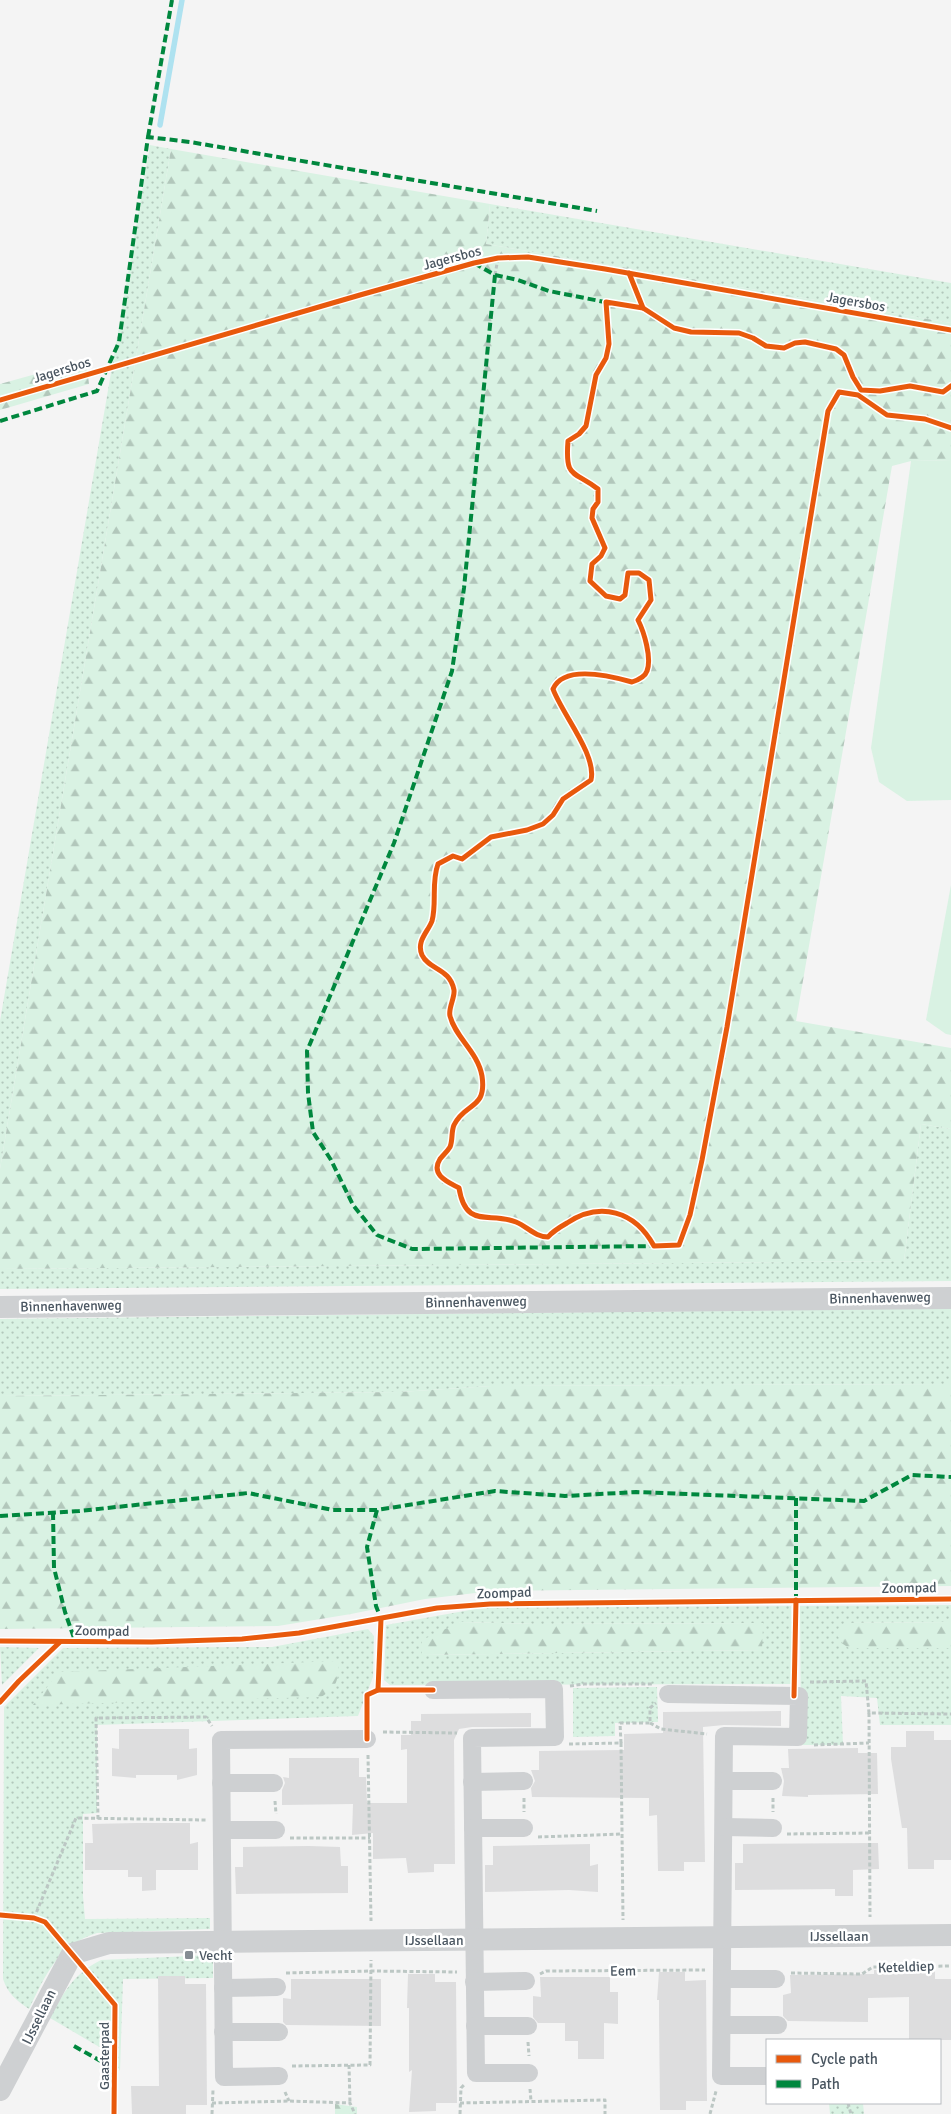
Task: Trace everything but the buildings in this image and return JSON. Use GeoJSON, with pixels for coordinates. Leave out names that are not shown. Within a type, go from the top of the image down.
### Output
{"type":"FeatureCollection","features":[{"type":"Feature","properties":{"kind":"street","name":"Binnenhavenweg"},"geometry":{"type":"LineString","coordinates":[[0,1307],[951,1298]]}},
{"type":"Feature","properties":{"kind":"street"},"geometry":{"type":"LineString","coordinates":[[433,1690],[554,1689],[555,1737],[472,1738],[476,2073],[529,2073]]}},
{"type":"Feature","properties":{"kind":"street"},"geometry":{"type":"LineString","coordinates":[[668,1694],[799,1696],[798,1737],[724,1736],[721,2076],[766,2076]]}},
{"type":"Feature","properties":{"kind":"street"},"geometry":{"type":"LineString","coordinates":[[279,2076],[224,2077],[221,1740],[367,1736]]}},
{"type":"Feature","properties":{"kind":"street"},"geometry":{"type":"LineString","coordinates":[[472,1782],[524,1781]]}},
{"type":"Feature","properties":{"kind":"street"},"geometry":{"type":"LineString","coordinates":[[724,1781],[773,1782]]}},
{"type":"Feature","properties":{"kind":"street"},"geometry":{"type":"LineString","coordinates":[[221,1783],[274,1783]]}},
{"type":"Feature","properties":{"kind":"street"},"geometry":{"type":"LineString","coordinates":[[222,1825],[276,1830]]}},
{"type":"Feature","properties":{"kind":"street"},"geometry":{"type":"LineString","coordinates":[[724,1827],[773,1828]]}},
{"type":"Feature","properties":{"kind":"street"},"geometry":{"type":"LineString","coordinates":[[473,1828],[524,1828]]}},
{"type":"Feature","properties":{"kind":"street","name":"IJssellaan"},"geometry":{"type":"LineString","coordinates":[[0,2090],[72,1954],[109,1943],[951,1935]]}},
{"type":"Feature","properties":{"kind":"street"},"geometry":{"type":"LineString","coordinates":[[722,1974],[776,1980]]}},
{"type":"Feature","properties":{"kind":"street"},"geometry":{"type":"LineString","coordinates":[[474,1977],[526,1982]]}},
{"type":"Feature","properties":{"kind":"street"},"geometry":{"type":"LineString","coordinates":[[223,1988],[277,1987]]}},
{"type":"Feature","properties":{"kind":"street"},"geometry":{"type":"LineString","coordinates":[[722,2025],[778,2025]]}},
{"type":"Feature","properties":{"kind":"street"},"geometry":{"type":"LineString","coordinates":[[475,2026],[528,2026]]}},
{"type":"Feature","properties":{"kind":"street"},"geometry":{"type":"LineString","coordinates":[[223,2032],[279,2032]]}},
{"type":"Feature","properties":{"kind":"path"},"geometry":{"type":"LineString","coordinates":[[495,259],[495,275]]}},
{"type":"Feature","properties":{"kind":"path"},"geometry":{"type":"LineString","coordinates":[[650,1723],[650,1708],[668,1694]]}},
{"type":"Feature","properties":{"kind":"path"},"geometry":{"type":"LineString","coordinates":[[869,1712],[870,1936]]}},
{"type":"Feature","properties":{"kind":"path"},"geometry":{"type":"LineString","coordinates":[[98,1818],[96,1718],[206,1717],[221,1740]]}},
{"type":"Feature","properties":{"kind":"path"},"geometry":{"type":"LineString","coordinates":[[623,1938],[620,1723],[650,1723],[661,1729],[724,1736]]}},
{"type":"Feature","properties":{"kind":"path"},"geometry":{"type":"LineString","coordinates":[[367,1736],[459,1732],[472,1738]]}},
{"type":"Feature","properties":{"kind":"path"},"geometry":{"type":"LineString","coordinates":[[555,1737],[568,1744],[621,1743]]}},
{"type":"Feature","properties":{"kind":"path"},"geometry":{"type":"LineString","coordinates":[[798,1737],[810,1745],[869,1744]]}},
{"type":"Feature","properties":{"kind":"path"},"geometry":{"type":"LineString","coordinates":[[524,1781],[524,1828],[532,1838],[622,1834]]}},
{"type":"Feature","properties":{"kind":"path"},"geometry":{"type":"LineString","coordinates":[[773,1782],[773,1828],[784,1834],[869,1833]]}},
{"type":"Feature","properties":{"kind":"path"},"geometry":{"type":"LineString","coordinates":[[274,1783],[276,1830],[281,1838],[370,1838]]}},
{"type":"Feature","properties":{"kind":"path"},"geometry":{"type":"LineString","coordinates":[[25,1917],[36,1919],[76,1818],[222,1825]]}},
{"type":"Feature","properties":{"kind":"path"},"geometry":{"type":"LineString","coordinates":[[277,1987],[284,1973],[371,1971],[474,1977]]}},
{"type":"Feature","properties":{"kind":"path"},"geometry":{"type":"LineString","coordinates":[[528,2026],[531,2101]]}},
{"type":"Feature","properties":{"kind":"path"},"geometry":{"type":"LineString","coordinates":[[350,2065],[350,2103],[356,2114]]}},
{"type":"Feature","properties":{"kind":"path"},"geometry":{"type":"LineString","coordinates":[[460,2114],[461,2088],[476,2073]]}},
{"type":"Feature","properties":{"kind":"path"},"geometry":{"type":"LineString","coordinates":[[279,2076],[288,2101]]}},
{"type":"Feature","properties":{"kind":"path"},"geometry":{"type":"LineString","coordinates":[[710,2114],[721,2076]]}},
{"type":"Feature","properties":{"kind":"path"},"geometry":{"type":"LineString","coordinates":[[460,2103],[605,2100],[605,2114]]}},
{"type":"Feature","properties":{"kind":"path"},"geometry":{"type":"LineString","coordinates":[[212,2103],[288,2101],[350,2103]]}},
{"type":"Feature","properties":{"kind":"green space"},"geometry":{"type":"Polygon","coordinates":[[[150,145],[171,149],[0,1169],[0,1021],[150,145]]]}},
{"type":"Feature","properties":{"kind":"green space"},"geometry":{"type":"Polygon","coordinates":[[[171,149],[490,204],[486,244],[951,323],[951,460],[911,461],[892,466],[796,1021],[951,1048],[951,1129],[921,1124],[904,1261],[0,1269],[0,1169],[171,149]]]}},
{"type":"Feature","properties":{"kind":"green space"},"geometry":{"type":"Polygon","coordinates":[[[490,204],[951,283],[951,323],[486,244],[490,204]]]}},
{"type":"Feature","properties":{"kind":"green space"},"geometry":{"type":"Polygon","coordinates":[[[86,360],[89,384],[0,410],[0,384],[86,360]]]}},
{"type":"Feature","properties":{"kind":"green space"},"geometry":{"type":"Polygon","coordinates":[[[951,460],[951,800],[907,801],[879,782],[871,748],[911,461],[951,460]]]}},
{"type":"Feature","properties":{"kind":"green space"},"geometry":{"type":"Polygon","coordinates":[[[951,885],[951,1035],[946,1034],[926,1020],[951,885]]]}},
{"type":"Feature","properties":{"kind":"green space"},"geometry":{"type":"Polygon","coordinates":[[[921,1124],[951,1129],[951,1281],[0,1289],[0,1269],[904,1261],[921,1124]]]}},
{"type":"Feature","properties":{"kind":"green space"},"geometry":{"type":"Polygon","coordinates":[[[951,1308],[951,1384],[491,1386],[400,1392],[0,1396],[0,1319],[951,1308]]]}},
{"type":"Feature","properties":{"kind":"green space"},"geometry":{"type":"Polygon","coordinates":[[[951,1384],[951,1586],[492,1591],[425,1599],[278,1626],[0,1629],[0,1396],[400,1392],[491,1386],[951,1384]]]}},
{"type":"Feature","properties":{"kind":"green space"},"geometry":{"type":"Polygon","coordinates":[[[951,1605],[951,1622],[845,1623],[849,1648],[951,1648],[951,1725],[880,1725],[877,1698],[841,1696],[843,1745],[801,1745],[800,1606],[951,1605]]]}},
{"type":"Feature","properties":{"kind":"green space"},"geometry":{"type":"Polygon","coordinates":[[[791,1606],[793,1684],[390,1685],[384,1680],[386,1625],[481,1608],[791,1606]],[[460,1622],[422,1655],[762,1650],[762,1623],[537,1624],[460,1622]]]}},
{"type":"Feature","properties":{"kind":"green space"},"geometry":{"type":"Polygon","coordinates":[[[460,1622],[537,1624],[763,1623],[762,1650],[422,1655],[422,1640],[460,1622]]]}},
{"type":"Feature","properties":{"kind":"green space"},"geometry":{"type":"Polygon","coordinates":[[[951,1622],[951,1648],[849,1648],[843,1644],[837,1635],[839,1627],[845,1623],[951,1622]]]}},
{"type":"Feature","properties":{"kind":"green space"},"geometry":{"type":"Polygon","coordinates":[[[368,1629],[374,1636],[373,1677],[358,1716],[97,1725],[97,1813],[83,1814],[83,1896],[85,1919],[210,1918],[210,1929],[97,1933],[72,1945],[63,1953],[41,1984],[29,2009],[16,2000],[7,1989],[3,1979],[4,1707],[63,1648],[272,1647],[368,1629]]]}},
{"type":"Feature","properties":{"kind":"green space"},"geometry":{"type":"Polygon","coordinates":[[[0,1647],[39,1648],[2,1685],[0,1647]]]}},
{"type":"Feature","properties":{"kind":"green space"},"geometry":{"type":"Polygon","coordinates":[[[339,1661],[334,1686],[321,1697],[33,1705],[59,1672],[339,1661]]]}},
{"type":"Feature","properties":{"kind":"green space"},"geometry":{"type":"Polygon","coordinates":[[[657,1687],[658,1722],[615,1723],[615,1736],[573,1737],[573,1688],[657,1687]]]}},
{"type":"Feature","properties":{"kind":"green space"},"geometry":{"type":"Polygon","coordinates":[[[213,1955],[213,1978],[123,1979],[120,2071],[111,2056],[101,2048],[50,2018],[70,1984],[83,1971],[101,1960],[213,1955]]]}},
{"type":"Feature","properties":{"kind":"green space"},"geometry":{"type":"Polygon","coordinates":[[[335,2104],[357,2107],[357,2114],[335,2114],[335,2104]]]}},
{"type":"Feature","properties":{"kind":"green space"},"geometry":{"type":"Polygon","coordinates":[[[829,2104],[863,2104],[864,2114],[830,2114],[829,2104]]]}},
{"type":"Feature","properties":{"kind":"waterway"},"geometry":{"type":"LineString","coordinates":[[160,125],[182,0]]}},
{"type":"Feature","properties":{"kind":"marked path"},"geometry":{"type":"LineString","coordinates":[[148,137],[172,0]]}},
{"type":"Feature","properties":{"kind":"marked path"},"geometry":{"type":"LineString","coordinates":[[0,421],[97,391],[119,342],[148,137],[190,142],[597,211]]}},
{"type":"Feature","properties":{"kind":"marked path"},"geometry":{"type":"LineString","coordinates":[[474,263],[495,275],[518,280],[549,291],[610,303]]}},
{"type":"Feature","properties":{"kind":"marked path"},"geometry":{"type":"LineString","coordinates":[[495,275],[464,588],[452,671],[394,843],[307,1051],[308,1093],[313,1132],[331,1160],[353,1205],[377,1235],[412,1249],[656,1246]]}},
{"type":"Feature","properties":{"kind":"marked path"},"geometry":{"type":"LineString","coordinates":[[0,1516],[79,1511],[248,1493],[333,1510],[377,1510],[495,1491],[565,1496],[636,1492],[864,1501],[912,1475],[951,1477]]}},
{"type":"Feature","properties":{"kind":"marked path"},"geometry":{"type":"LineString","coordinates":[[796,1498],[796,1600]]}},
{"type":"Feature","properties":{"kind":"marked path"},"geometry":{"type":"LineString","coordinates":[[377,1510],[367,1547],[376,1606],[381,1619]]}},
{"type":"Feature","properties":{"kind":"marked path"},"geometry":{"type":"LineString","coordinates":[[53,1512],[54,1568],[65,1612],[75,1641]]}},
{"type":"Feature","properties":{"kind":"marked path"},"geometry":{"type":"LineString","coordinates":[[74,2046],[115,2069]]}},
{"type":"Feature","properties":{"kind":"cycle path","name":"Jagersbos"},"geometry":{"type":"LineString","coordinates":[[0,400],[360,295],[498,258],[528,257],[605,269],[951,330]]}},
{"type":"Feature","properties":{"kind":"cycle path"},"geometry":{"type":"LineString","coordinates":[[629,273],[643,308],[674,328],[691,332],[739,333],[753,338],[766,346],[784,348],[795,343],[805,342],[836,349],[844,355],[853,377],[861,390],[880,391],[910,386],[943,392],[951,386]]}},
{"type":"Feature","properties":{"kind":"cycle path"},"geometry":{"type":"LineString","coordinates":[[643,308],[606,302],[609,344],[606,358],[596,375],[586,426],[579,434],[568,441],[567,453],[572,472],[598,489],[598,502],[593,509],[592,518],[605,548],[601,556],[592,564],[590,581],[606,596],[620,599],[625,595],[628,573],[639,573],[649,580],[651,600],[638,620],[648,652],[647,671],[643,677],[632,682],[589,674],[577,674],[559,681],[553,689],[584,747],[589,759],[591,780],[563,799],[553,815],[543,824],[527,830],[491,837],[462,859],[453,856],[438,864],[435,878],[432,921],[420,945],[425,960],[444,973],[452,983],[454,993],[450,1016],[457,1031],[476,1059],[482,1076],[483,1087],[481,1095],[454,1125],[450,1147],[437,1165],[439,1174],[459,1188],[462,1201],[467,1209],[480,1217],[506,1219],[520,1224],[535,1234],[548,1237],[579,1216],[604,1211],[616,1213],[627,1218],[646,1234],[654,1246],[679,1245],[690,1215],[727,1027],[828,411],[839,392],[858,395],[887,415],[925,419],[951,428]]}},
{"type":"Feature","properties":{"kind":"cycle path","name":"Zoompad"},"geometry":{"type":"LineString","coordinates":[[0,1641],[152,1642],[242,1639],[299,1633],[437,1608],[490,1604],[951,1599]]}},
{"type":"Feature","properties":{"kind":"cycle path"},"geometry":{"type":"LineString","coordinates":[[794,1696],[796,1600]]}},
{"type":"Feature","properties":{"kind":"cycle path"},"geometry":{"type":"LineString","coordinates":[[378,1690],[381,1619]]}},
{"type":"Feature","properties":{"kind":"cycle path"},"geometry":{"type":"LineString","coordinates":[[0,1702],[60,1642]]}},
{"type":"Feature","properties":{"kind":"cycle path"},"geometry":{"type":"LineString","coordinates":[[367,1739],[367,1695],[378,1690],[433,1690]]}},
{"type":"Feature","properties":{"kind":"cycle path","name":"Gaasterpad"},"geometry":{"type":"LineString","coordinates":[[0,1915],[34,1918],[45,1922],[115,2005],[114,2114]]}},
{"type":"Feature","properties":{"kind":"place","name":"Vecht"},"geometry":{"type":"Point","coordinates":[189,1955]}}]}
